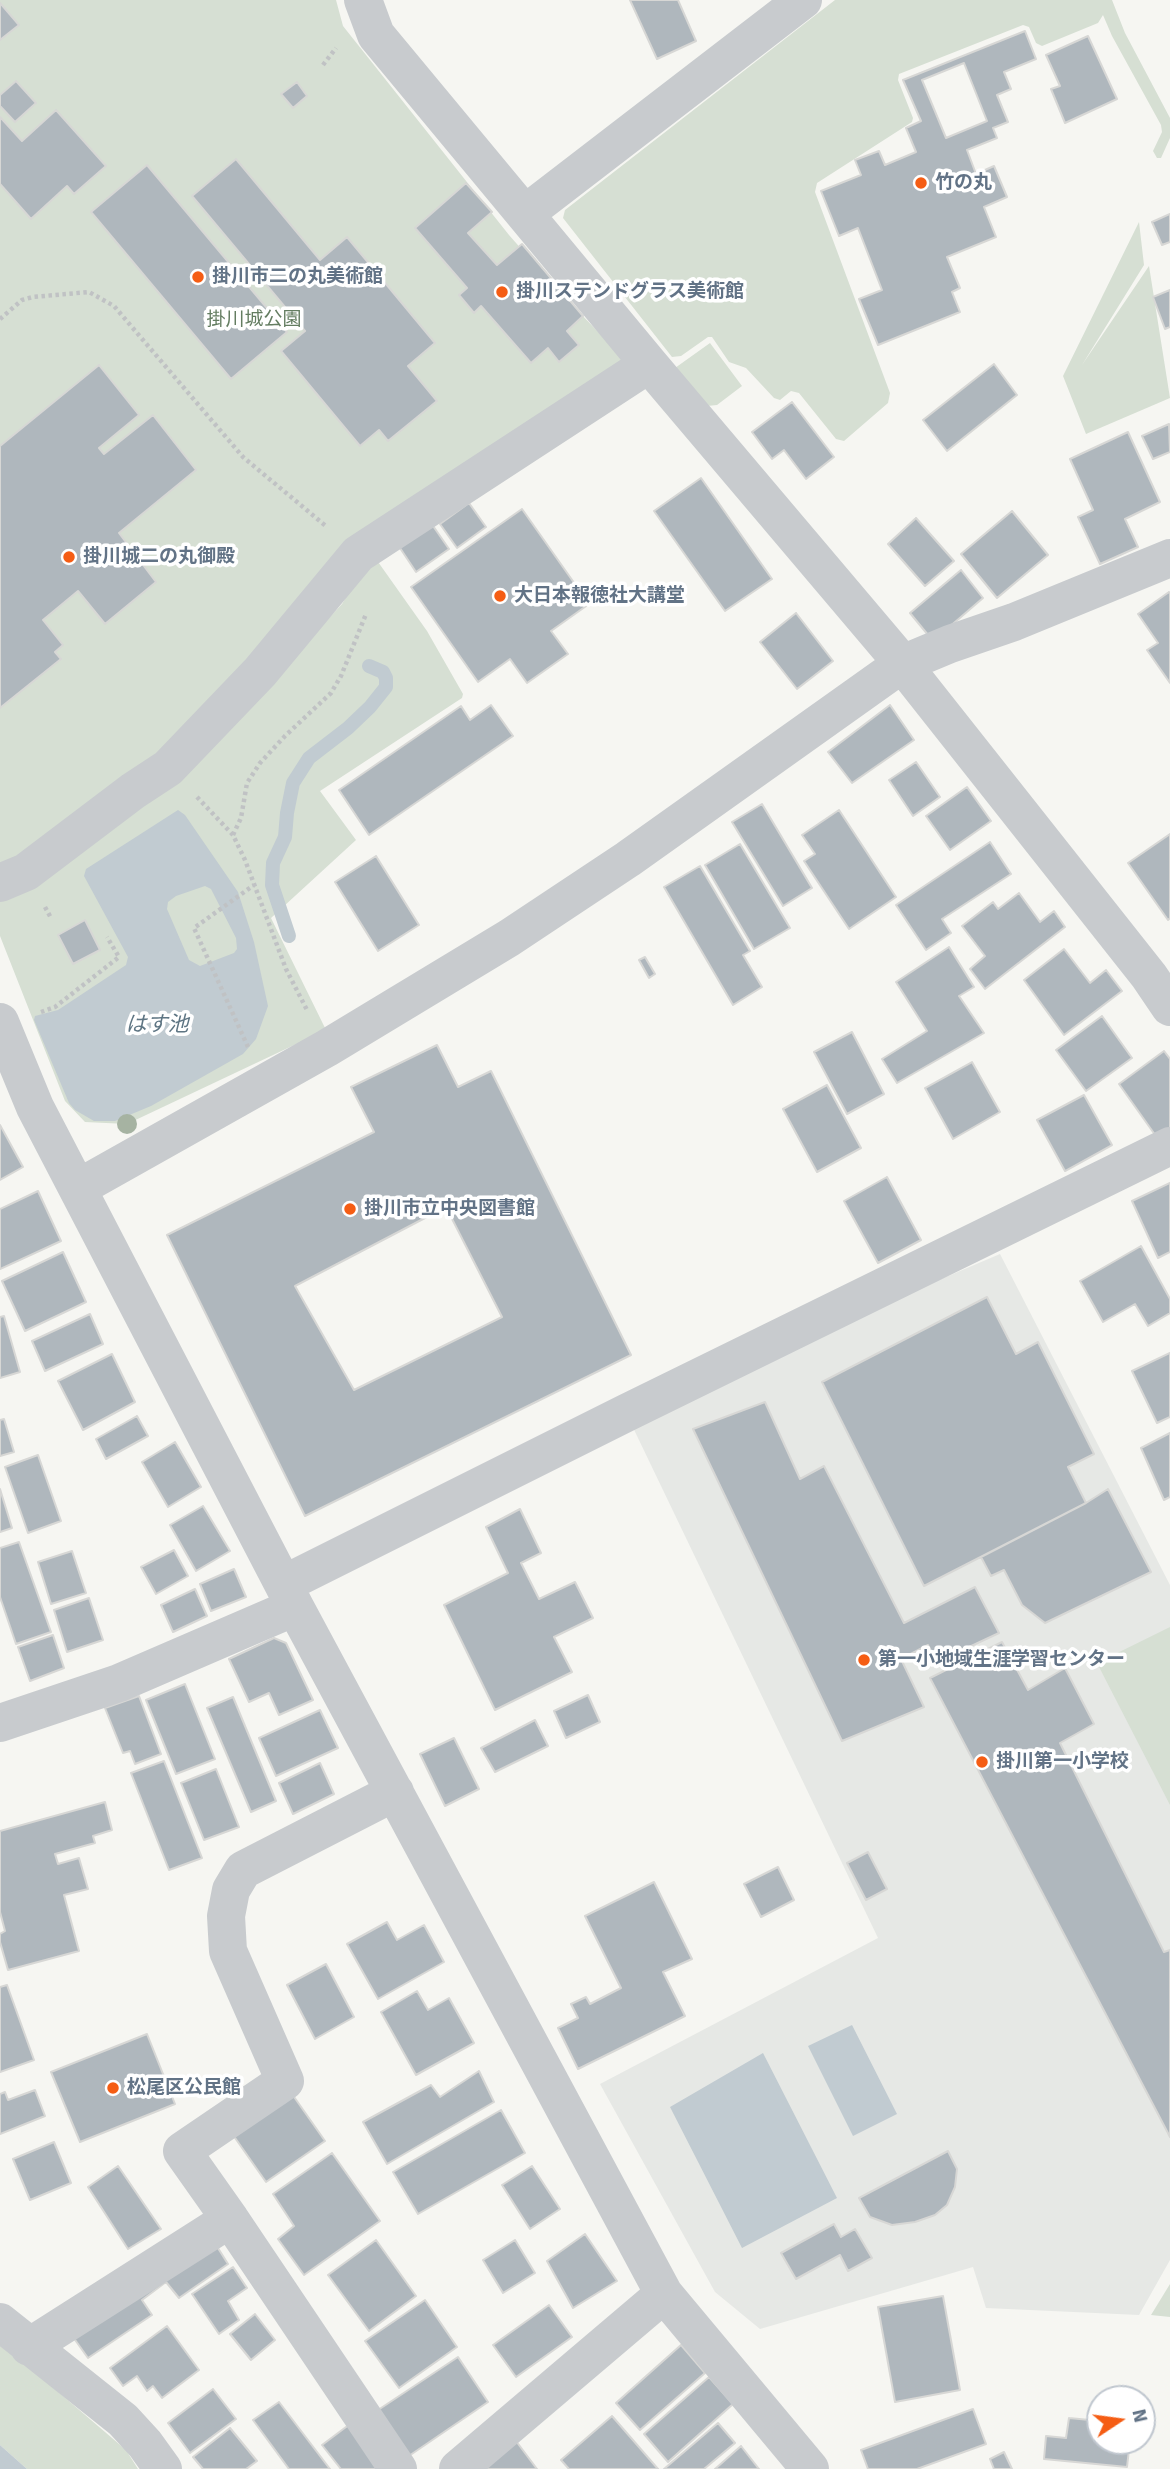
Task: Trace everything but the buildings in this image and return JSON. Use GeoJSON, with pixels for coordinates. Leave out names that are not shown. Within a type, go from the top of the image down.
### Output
{"type":"FeatureCollection","features":[{"type":"Feature","properties":{"kind":"street"},"geometry":{"type":"LineString","coordinates":[[363,0],[376,35],[902,664],[1149,976],[1170,1007]]}},
{"type":"Feature","properties":{"kind":"street"},"geometry":{"type":"LineString","coordinates":[[526,212],[803,0]]}},
{"type":"Feature","properties":{"kind":"street"},"geometry":{"type":"LineString","coordinates":[[0,883],[26,872],[133,791],[168,768],[260,672],[358,554],[649,364]]}},
{"type":"Feature","properties":{"kind":"street"},"geometry":{"type":"LineString","coordinates":[[78,1188],[327,1048],[509,939],[902,664],[950,643],[1014,622],[1170,558]]}},
{"type":"Feature","properties":{"kind":"street"},"geometry":{"type":"LineString","coordinates":[[17,1018],[35,1107],[289,1596],[664,2294],[810,2469]]}},
{"type":"Feature","properties":{"kind":"street"},"geometry":{"type":"LineString","coordinates":[[0,1723],[119,1683],[289,1596],[626,1413],[1170,1146]]}},
{"type":"Feature","properties":{"kind":"street"},"geometry":{"type":"LineString","coordinates":[[395,1793],[243,1870],[231,1890],[226,1916],[228,1951],[285,2081],[183,2151],[398,2469]]}},
{"type":"Feature","properties":{"kind":"street"},"geometry":{"type":"LineString","coordinates":[[29,2347],[230,2219]]}},
{"type":"Feature","properties":{"kind":"street"},"geometry":{"type":"LineString","coordinates":[[458,2469],[664,2294]]}},
{"type":"Feature","properties":{"kind":"street"},"geometry":{"type":"LineString","coordinates":[[0,2322],[123,2420],[163,2469]]}},
{"type":"Feature","properties":{"kind":"path"},"geometry":{"type":"LineString","coordinates":[[323,65],[336,48]]}},
{"type":"Feature","properties":{"kind":"path"},"geometry":{"type":"LineString","coordinates":[[0,319],[22,300],[33,297],[89,292],[114,306],[243,457],[358,554],[370,596],[367,613],[341,676],[331,693],[285,736],[253,773],[247,783],[241,818],[233,835]]}},
{"type":"Feature","properties":{"kind":"path"},"geometry":{"type":"LineString","coordinates":[[168,768],[233,835],[286,969],[327,1048]]}},
{"type":"Feature","properties":{"kind":"path"},"geometry":{"type":"LineString","coordinates":[[249,1049],[194,929],[254,885]]}},
{"type":"Feature","properties":{"kind":"path"},"geometry":{"type":"LineString","coordinates":[[17,1018],[55,1007],[119,957],[107,937]]}},
{"type":"Feature","properties":{"kind":"shaded area","name":"掛川第一小学校"},"geometry":{"type":"Polygon","coordinates":[[[1000,1254],[1170,1585],[1170,2260],[1139,2315],[986,2308],[973,2267],[760,2329],[715,2292],[600,2084],[878,1938],[626,1413],[1000,1254]]]}},
{"type":"Feature","properties":{"kind":"green space","name":"掛川城公園"},"geometry":{"type":"Polygon","coordinates":[[[0,0],[336,0],[343,26],[509,235],[629,364],[370,547],[267,684],[342,604],[367,561],[376,559],[427,631],[463,694],[462,698],[320,791],[356,840],[271,918],[326,1030],[127,1124],[85,1122],[65,1101],[0,936],[0,0]]]}},
{"type":"Feature","properties":{"kind":"green space"},"geometry":{"type":"Polygon","coordinates":[[[835,0],[1112,0],[1125,33],[1170,118],[1170,138],[1161,158],[1157,158],[1153,151],[1162,132],[1161,125],[1103,15],[1098,23],[1042,46],[1036,43],[1029,27],[1023,25],[899,74],[898,80],[913,118],[912,122],[817,183],[815,192],[890,393],[888,403],[844,441],[836,439],[799,393],[791,391],[780,400],[774,398],[746,368],[729,362],[712,337],[681,356],[672,357],[563,218],[565,210],[835,0]]]}},
{"type":"Feature","properties":{"kind":"green space"},"geometry":{"type":"Polygon","coordinates":[[[1139,222],[1144,265],[1082,365],[1149,266],[1170,398],[1086,434],[1063,376],[1139,222]]]}},
{"type":"Feature","properties":{"kind":"green space"},"geometry":{"type":"Polygon","coordinates":[[[710,343],[742,386],[717,405],[707,406],[675,368],[710,343]]]}},
{"type":"Feature","properties":{"kind":"green space"},"geometry":{"type":"Polygon","coordinates":[[[1170,1627],[1170,1805],[1097,1663],[1170,1627]]]}},
{"type":"Feature","properties":{"kind":"green space"},"geometry":{"type":"Polygon","coordinates":[[[1170,2284],[1170,2317],[1151,2315],[1170,2284]]]}},
{"type":"Feature","properties":{"kind":"green space"},"geometry":{"type":"Polygon","coordinates":[[[0,2342],[126,2450],[138,2469],[27,2469],[0,2445],[0,2342]]]}},
{"type":"Feature","properties":{"kind":"water","name":"はす池"},"geometry":{"type":"Polygon","coordinates":[[[178,810],[185,815],[238,892],[254,942],[268,1006],[256,1039],[243,1054],[151,1106],[115,1121],[94,1121],[75,1110],[69,1103],[34,1020],[35,1016],[58,1010],[126,965],[128,957],[84,876],[86,869],[178,810]],[[205,886],[176,896],[168,902],[167,909],[189,960],[200,966],[234,953],[237,949],[236,938],[211,889],[205,886]]]}},
{"type":"Feature","properties":{"kind":"water"},"geometry":{"type":"Polygon","coordinates":[[[852,2025],[897,2114],[853,2136],[808,2046],[852,2025]]]}},
{"type":"Feature","properties":{"kind":"water"},"geometry":{"type":"Polygon","coordinates":[[[763,2053],[837,2198],[742,2248],[670,2107],[763,2053]]]}},
{"type":"Feature","properties":{"kind":"water"},"geometry":{"type":"Polygon","coordinates":[[[0,2445],[27,2469],[0,2469],[0,2445]]]}},
{"type":"Feature","properties":{"kind":"waterway"},"geometry":{"type":"LineString","coordinates":[[289,936],[272,885],[273,863],[285,837],[293,783],[309,758],[348,728],[386,687],[383,672],[369,666]]}},
{"type":"Feature","properties":{"kind":"place","name":"竹の丸"},"geometry":{"type":"Point","coordinates":[921,183]}},
{"type":"Feature","properties":{"kind":"place","name":"掛川市二の丸美術館"},"geometry":{"type":"Point","coordinates":[198,277]}},
{"type":"Feature","properties":{"kind":"place","name":"掛川ステンドグラス美術館"},"geometry":{"type":"Point","coordinates":[502,292]}},
{"type":"Feature","properties":{"kind":"place","name":"掛川城二の丸御殿"},"geometry":{"type":"Point","coordinates":[69,557]}},
{"type":"Feature","properties":{"kind":"place","name":"大日本報徳社大講堂"},"geometry":{"type":"Point","coordinates":[500,596]}},
{"type":"Feature","properties":{"kind":"place","name":"掛川市立中央図書館"},"geometry":{"type":"Point","coordinates":[350,1209]}},
{"type":"Feature","properties":{"kind":"place","name":"第一小地域生涯学習センター"},"geometry":{"type":"Point","coordinates":[864,1660]}},
{"type":"Feature","properties":{"kind":"place","name":"掛川第一小学校"},"geometry":{"type":"Point","coordinates":[982,1762]}},
{"type":"Feature","properties":{"kind":"place","name":"松尾区公民館"},"geometry":{"type":"Point","coordinates":[113,2088]}}]}
